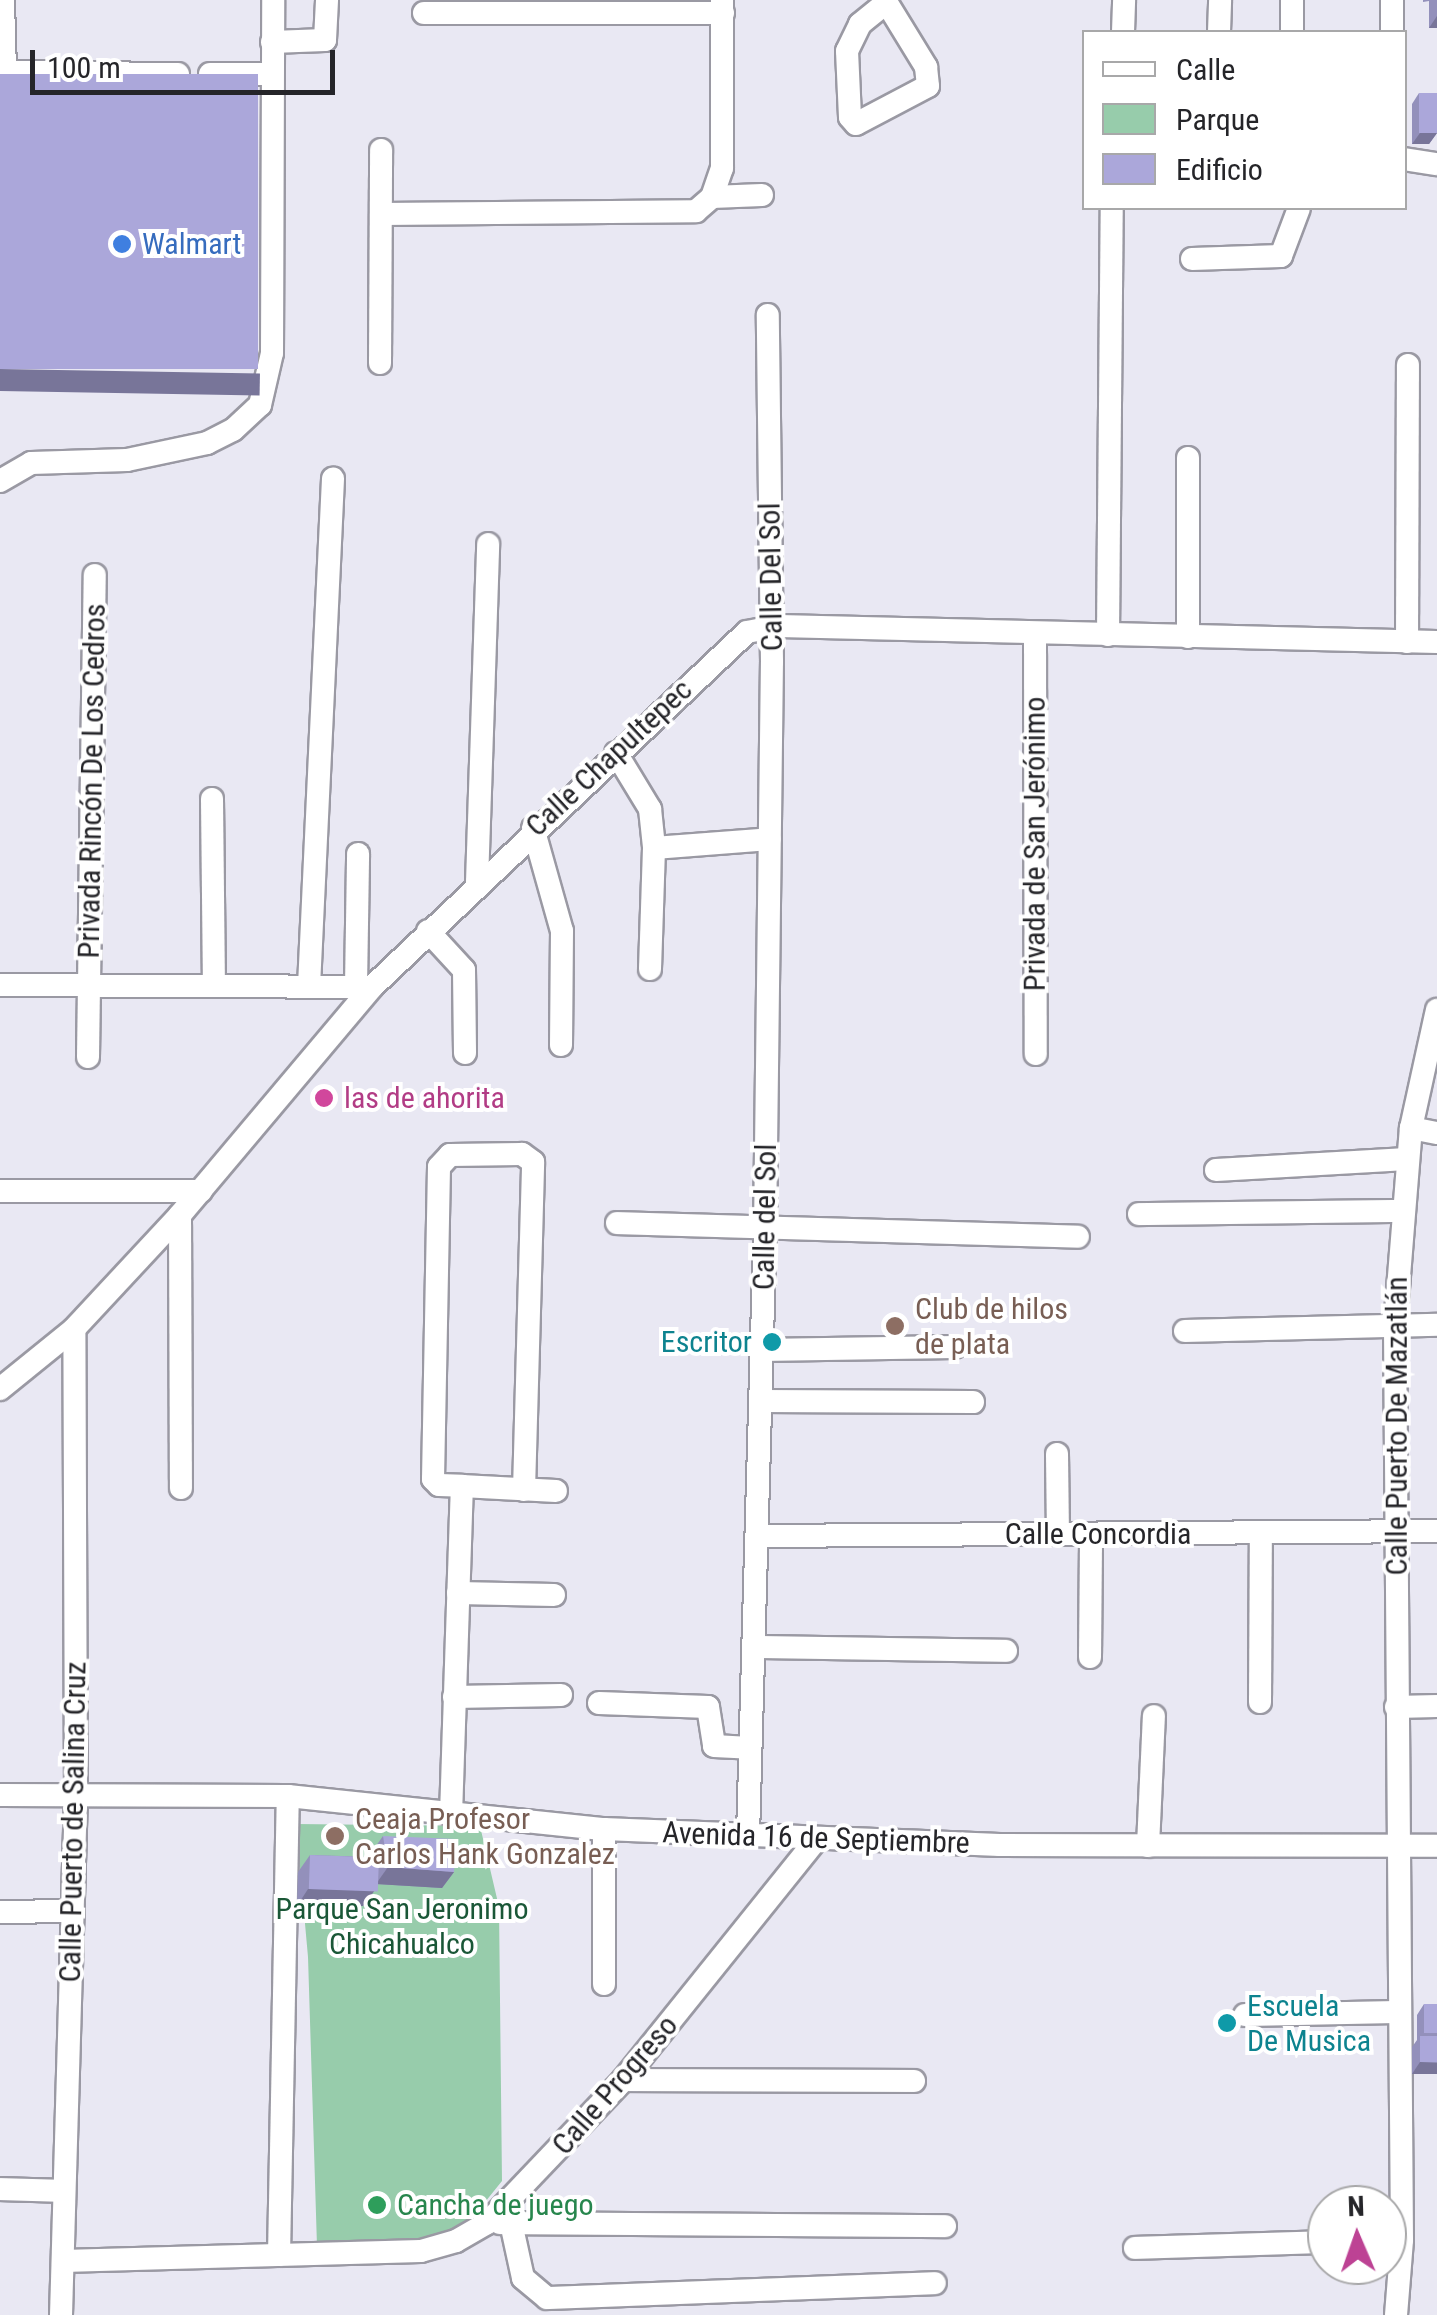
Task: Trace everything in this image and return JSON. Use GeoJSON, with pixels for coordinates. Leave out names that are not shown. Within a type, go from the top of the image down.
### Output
{"type":"FeatureCollection","features":[{"type":"Feature","properties":{"kind":"street"},"geometry":{"type":"LineString","coordinates":[[3,0],[2,66],[7,73],[271,74]]}},
{"type":"Feature","properties":{"kind":"street"},"geometry":{"type":"LineString","coordinates":[[3,471],[42,462],[166,454],[233,430],[260,405],[272,352],[273,0]]}},
{"type":"Feature","properties":{"kind":"street"},"geometry":{"type":"LineString","coordinates":[[272,42],[325,40],[327,0]]}},
{"type":"Feature","properties":{"kind":"street"},"geometry":{"type":"LineString","coordinates":[[1123,30],[1124,0]]}},
{"type":"Feature","properties":{"kind":"street"},"geometry":{"type":"LineString","coordinates":[[1219,30],[1220,0]]}},
{"type":"Feature","properties":{"kind":"street"},"geometry":{"type":"LineString","coordinates":[[1292,0],[1292,30]]}},
{"type":"Feature","properties":{"kind":"street"},"geometry":{"type":"LineString","coordinates":[[1392,0],[1392,30]]}},
{"type":"Feature","properties":{"kind":"street"},"geometry":{"type":"LineString","coordinates":[[886,1],[926,67],[928,86],[856,124],[850,117],[848,51],[860,24],[886,1]]}},
{"type":"Feature","properties":{"kind":"street"},"geometry":{"type":"LineString","coordinates":[[424,13],[722,6],[724,147],[712,196]]}},
{"type":"Feature","properties":{"kind":"street"},"geometry":{"type":"LineString","coordinates":[[380,363],[381,150]]}},
{"type":"Feature","properties":{"kind":"street"},"geometry":{"type":"LineString","coordinates":[[1407,159],[1437,164]]}},
{"type":"Feature","properties":{"kind":"street"},"geometry":{"type":"LineString","coordinates":[[381,214],[682,214],[712,196],[762,195]]}},
{"type":"Feature","properties":{"kind":"street"},"geometry":{"type":"LineString","coordinates":[[1108,635],[1112,210]]}},
{"type":"Feature","properties":{"kind":"street"},"geometry":{"type":"LineString","coordinates":[[1192,259],[1281,256],[1298,210]]}},
{"type":"Feature","properties":{"kind":"street","name":"Calle Del Sol"},"geometry":{"type":"LineString","coordinates":[[768,315],[770,839]]}},
{"type":"Feature","properties":{"kind":"street"},"geometry":{"type":"LineString","coordinates":[[1407,642],[1408,365]]}},
{"type":"Feature","properties":{"kind":"street"},"geometry":{"type":"LineString","coordinates":[[1188,458],[1188,637]]}},
{"type":"Feature","properties":{"kind":"street"},"geometry":{"type":"LineString","coordinates":[[309,986],[334,479]]}},
{"type":"Feature","properties":{"kind":"street"},"geometry":{"type":"LineString","coordinates":[[477,882],[488,544]]}},
{"type":"Feature","properties":{"kind":"street","name":"Privada Rincón De Los Cedros"},"geometry":{"type":"LineString","coordinates":[[88,1057],[94,575]]}},
{"type":"Feature","properties":{"kind":"street","name":"Calle Chapultepec"},"geometry":{"type":"LineString","coordinates":[[0,1390],[74,1329],[180,1215],[364,987],[728,647],[771,626],[1437,642]]}},
{"type":"Feature","properties":{"kind":"street","name":"Privada de San Jerónimo"},"geometry":{"type":"LineString","coordinates":[[1035,634],[1036,1054]]}},
{"type":"Feature","properties":{"kind":"street"},"geometry":{"type":"LineString","coordinates":[[616,752],[650,809],[654,848],[650,969]]}},
{"type":"Feature","properties":{"kind":"street"},"geometry":{"type":"LineString","coordinates":[[212,799],[214,986]]}},
{"type":"Feature","properties":{"kind":"street"},"geometry":{"type":"LineString","coordinates":[[534,828],[562,931],[561,1045]]}},
{"type":"Feature","properties":{"kind":"street"},"geometry":{"type":"LineString","coordinates":[[654,848],[770,839]]}},
{"type":"Feature","properties":{"kind":"street","name":"Calle del Sol"},"geometry":{"type":"LineString","coordinates":[[748,1836],[765,1232],[770,839]]}},
{"type":"Feature","properties":{"kind":"street"},"geometry":{"type":"LineString","coordinates":[[0,984],[364,987],[358,854]]}},
{"type":"Feature","properties":{"kind":"street"},"geometry":{"type":"LineString","coordinates":[[428,930],[464,970],[466,1052]]}},
{"type":"Feature","properties":{"kind":"street","name":"Calle Puerto De Mazatlán"},"geometry":{"type":"LineString","coordinates":[[1395,2185],[1396,1326],[1407,1158],[1437,1010]]}},
{"type":"Feature","properties":{"kind":"street"},"geometry":{"type":"LineString","coordinates":[[1411,1128],[1437,1133]]}},
{"type":"Feature","properties":{"kind":"street"},"geometry":{"type":"LineString","coordinates":[[524,1490],[532,1162],[522,1154],[450,1155],[440,1167],[432,1474],[439,1485],[524,1490],[556,1491]]}},
{"type":"Feature","properties":{"kind":"street"},"geometry":{"type":"LineString","coordinates":[[1216,1170],[1407,1158]]}},
{"type":"Feature","properties":{"kind":"street"},"geometry":{"type":"LineString","coordinates":[[0,1190],[201,1191]]}},
{"type":"Feature","properties":{"kind":"street"},"geometry":{"type":"LineString","coordinates":[[1139,1214],[1401,1211]]}},
{"type":"Feature","properties":{"kind":"street"},"geometry":{"type":"LineString","coordinates":[[180,1215],[181,1488]]}},
{"type":"Feature","properties":{"kind":"street"},"geometry":{"type":"LineString","coordinates":[[617,1224],[765,1232],[1078,1237]]}},
{"type":"Feature","properties":{"kind":"street"},"geometry":{"type":"LineString","coordinates":[[1186,1331],[1437,1325]]}},
{"type":"Feature","properties":{"kind":"street","name":"Calle Puerto de Salina Cruz"},"geometry":{"type":"LineString","coordinates":[[61,2315],[76,1795],[74,1329]]}},
{"type":"Feature","properties":{"kind":"street"},"geometry":{"type":"LineString","coordinates":[[762,1350],[955,1346]]}},
{"type":"Feature","properties":{"kind":"street"},"geometry":{"type":"LineString","coordinates":[[761,1401],[973,1402]]}},
{"type":"Feature","properties":{"kind":"street"},"geometry":{"type":"LineString","coordinates":[[1057,1454],[1058,1534]]}},
{"type":"Feature","properties":{"kind":"street"},"geometry":{"type":"LineString","coordinates":[[452,1815],[462,1486]]}},
{"type":"Feature","properties":{"kind":"street","name":"Calle Concordia"},"geometry":{"type":"LineString","coordinates":[[758,1536],[1437,1531]]}},
{"type":"Feature","properties":{"kind":"street"},"geometry":{"type":"LineString","coordinates":[[1260,1702],[1261,1533]]}},
{"type":"Feature","properties":{"kind":"street"},"geometry":{"type":"LineString","coordinates":[[1090,1656],[1091,1534]]}},
{"type":"Feature","properties":{"kind":"street"},"geometry":{"type":"LineString","coordinates":[[458,1593],[554,1595]]}},
{"type":"Feature","properties":{"kind":"street"},"geometry":{"type":"LineString","coordinates":[[755,1647],[1006,1651]]}},
{"type":"Feature","properties":{"kind":"street"},"geometry":{"type":"LineString","coordinates":[[454,1698],[561,1695]]}},
{"type":"Feature","properties":{"kind":"street"},"geometry":{"type":"LineString","coordinates":[[600,1703],[708,1707],[714,1746],[750,1748]]}},
{"type":"Feature","properties":{"kind":"street"},"geometry":{"type":"LineString","coordinates":[[1396,1707],[1437,1706]]}},
{"type":"Feature","properties":{"kind":"street"},"geometry":{"type":"LineString","coordinates":[[1148,1846],[1154,1716]]}},
{"type":"Feature","properties":{"kind":"street","name":"Avenida 16 de Septiembre"},"geometry":{"type":"LineString","coordinates":[[0,1795],[288,1796],[604,1829],[748,1836],[1148,1846],[1437,1846]]}},
{"type":"Feature","properties":{"kind":"street"},"geometry":{"type":"LineString","coordinates":[[279,2256],[288,1796]]}},
{"type":"Feature","properties":{"kind":"street"},"geometry":{"type":"LineString","coordinates":[[604,1829],[604,1984]]}},
{"type":"Feature","properties":{"kind":"street","name":"Calle Progreso"},"geometry":{"type":"LineString","coordinates":[[63,2261],[421,2251],[487,2223],[623,2080],[817,1838]]}},
{"type":"Feature","properties":{"kind":"street"},"geometry":{"type":"LineString","coordinates":[[0,1912],[73,1911]]}},
{"type":"Feature","properties":{"kind":"street"},"geometry":{"type":"LineString","coordinates":[[1245,2015],[1398,2012]]}},
{"type":"Feature","properties":{"kind":"street"},"geometry":{"type":"LineString","coordinates":[[623,2080],[914,2082]]}},
{"type":"Feature","properties":{"kind":"street"},"geometry":{"type":"LineString","coordinates":[[0,2189],[64,2192]]}},
{"type":"Feature","properties":{"kind":"street"},"geometry":{"type":"LineString","coordinates":[[487,2223],[945,2226]]}},
{"type":"Feature","properties":{"kind":"street"},"geometry":{"type":"LineString","coordinates":[[511,2223],[523,2278],[548,2298],[935,2283]]}},
{"type":"Feature","properties":{"kind":"street"},"geometry":{"type":"LineString","coordinates":[[1135,2248],[1307,2243]]}},
{"type":"Feature","properties":{"kind":"street","name":"Calle Puerto De Mazatlán"},"geometry":{"type":"LineString","coordinates":[[1395,2285],[1396,2315]]}},
{"type":"Feature","properties":{"kind":"green space","name":"Parque San Jeronimo Chicahualco"},"geometry":{"type":"Polygon","coordinates":[[[296,1824],[480,1826],[499,1907],[502,2181],[473,2217],[442,2237],[317,2246],[308,1957],[296,1824]]]}},
{"type":"Feature","properties":{"kind":"building","name":"Walmart"},"geometry":{"type":"Polygon","coordinates":[[[0,74],[258,74],[258,369],[0,369],[0,74]]]}},
{"type":"Feature","properties":{"kind":"building"},"geometry":{"type":"Polygon","coordinates":[[[1419,93],[1437,93],[1437,133],[1419,133],[1419,93]]]}},
{"type":"Feature","properties":{"kind":"building"},"geometry":{"type":"Polygon","coordinates":[[[383,1836],[457,1839],[454,1872],[388,1867],[383,1836]]]}},
{"type":"Feature","properties":{"kind":"building"},"geometry":{"type":"Polygon","coordinates":[[[310,1855],[379,1857],[378,1891],[309,1889],[310,1855]]]}},
{"type":"Feature","properties":{"kind":"building"},"geometry":{"type":"Polygon","coordinates":[[[1424,2004],[1437,2004],[1437,2033],[1424,2033],[1424,2004]]]}},
{"type":"Feature","properties":{"kind":"building"},"geometry":{"type":"Polygon","coordinates":[[[1420,2036],[1437,2036],[1437,2062],[1420,2062],[1420,2036]]]}},
{"type":"Feature","properties":{"kind":"place","name":"Walmart"},"geometry":{"type":"Point","coordinates":[122,244]}},
{"type":"Feature","properties":{"kind":"place","name":"las de ahorita"},"geometry":{"type":"Point","coordinates":[324,1098]}},
{"type":"Feature","properties":{"kind":"place","name":"Club de hilos de plata"},"geometry":{"type":"Point","coordinates":[895,1326]}},
{"type":"Feature","properties":{"kind":"place","name":"Escritor"},"geometry":{"type":"Point","coordinates":[772,1342]}},
{"type":"Feature","properties":{"kind":"place","name":"Ceaja Profesor Carlos Hank Gonzalez"},"geometry":{"type":"Point","coordinates":[335,1836]}},
{"type":"Feature","properties":{"kind":"place","name":"Escuela De Musica"},"geometry":{"type":"Point","coordinates":[1227,2023]}},
{"type":"Feature","properties":{"kind":"place","name":"Cancha de juego"},"geometry":{"type":"Point","coordinates":[377,2205]}}]}
